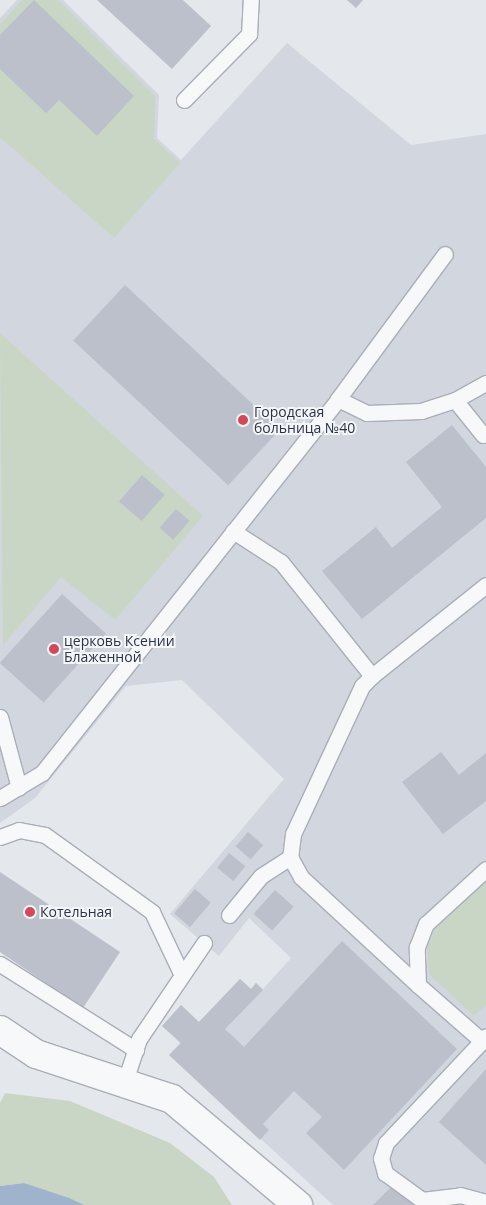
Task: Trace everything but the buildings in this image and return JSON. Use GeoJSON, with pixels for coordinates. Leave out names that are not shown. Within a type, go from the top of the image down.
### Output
{"type":"FeatureCollection","features":[{"type":"Feature","properties":{"kind":"street"},"geometry":{"type":"LineString","coordinates":[[0,1030],[36,1054],[125,1081],[172,1099],[298,1205]]}},
{"type":"Feature","properties":{"kind":"lane"},"geometry":{"type":"LineString","coordinates":[[184,100],[249,34],[251,0]]}},
{"type":"Feature","properties":{"kind":"lane"},"geometry":{"type":"LineString","coordinates":[[0,798],[42,773],[338,399],[445,254]]}},
{"type":"Feature","properties":{"kind":"lane"},"geometry":{"type":"LineString","coordinates":[[338,399],[367,413],[421,410],[455,400],[486,383]]}},
{"type":"Feature","properties":{"kind":"lane"},"geometry":{"type":"LineString","coordinates":[[455,400],[482,435]]}},
{"type":"Feature","properties":{"kind":"lane"},"geometry":{"type":"LineString","coordinates":[[233,531],[282,562],[372,676]]}},
{"type":"Feature","properties":{"kind":"lane"},"geometry":{"type":"LineString","coordinates":[[486,585],[362,686],[293,834],[290,857],[301,877],[418,985],[484,1038],[386,1143],[381,1158],[385,1173],[422,1200],[460,1195],[486,1202]]}},
{"type":"Feature","properties":{"kind":"lane"},"geometry":{"type":"LineString","coordinates":[[0,717],[18,788]]}},
{"type":"Feature","properties":{"kind":"lane"},"geometry":{"type":"LineString","coordinates":[[0,837],[19,830],[45,835],[152,912],[181,973]]}},
{"type":"Feature","properties":{"kind":"lane"},"geometry":{"type":"LineString","coordinates":[[229,915],[261,876],[290,857]]}},
{"type":"Feature","properties":{"kind":"lane"},"geometry":{"type":"LineString","coordinates":[[418,985],[417,948],[426,924],[486,869]]}},
{"type":"Feature","properties":{"kind":"lane"},"geometry":{"type":"LineString","coordinates":[[125,1081],[136,1050],[181,973],[204,943]]}},
{"type":"Feature","properties":{"kind":"lane"},"geometry":{"type":"LineString","coordinates":[[0,964],[136,1050]]}},
{"type":"Feature","properties":{"kind":"shaded area","name":"Городская больница №40"},"geometry":{"type":"Polygon","coordinates":[[[17,0],[63,0],[159,95],[157,138],[181,160],[287,43],[411,145],[486,134],[486,1205],[333,1205],[169,1055],[180,1043],[162,1026],[181,1005],[199,1022],[240,979],[251,989],[256,983],[263,989],[291,958],[249,918],[219,956],[170,914],[284,779],[182,680],[126,686],[35,798],[0,823],[0,18],[17,0]]]}},
{"type":"Feature","properties":{"kind":"green space"},"geometry":{"type":"Polygon","coordinates":[[[22,0],[58,0],[155,96],[154,139],[180,163],[114,238],[0,137],[0,24],[22,0]]]}},
{"type":"Feature","properties":{"kind":"green space"},"geometry":{"type":"Polygon","coordinates":[[[0,333],[203,516],[115,620],[61,577],[3,645],[0,333]]]}},
{"type":"Feature","properties":{"kind":"green space"},"geometry":{"type":"Polygon","coordinates":[[[486,882],[486,1005],[474,1016],[429,974],[427,949],[435,929],[486,882]]]}},
{"type":"Feature","properties":{"kind":"green space"},"geometry":{"type":"Polygon","coordinates":[[[5,1093],[70,1101],[170,1143],[214,1177],[232,1205],[84,1205],[24,1183],[0,1186],[0,1103],[5,1093]]]}},
{"type":"Feature","properties":{"kind":"water"},"geometry":{"type":"Polygon","coordinates":[[[24,1183],[84,1205],[0,1205],[0,1186],[24,1183]]]}},
{"type":"Feature","properties":{"kind":"place","name":"Городская больница №40"},"geometry":{"type":"Point","coordinates":[243,420]}},
{"type":"Feature","properties":{"kind":"place","name":"церковь Ксении Блаженной"},"geometry":{"type":"Point","coordinates":[54,649]}},
{"type":"Feature","properties":{"kind":"place","name":"Котельная"},"geometry":{"type":"Point","coordinates":[30,912]}}]}
